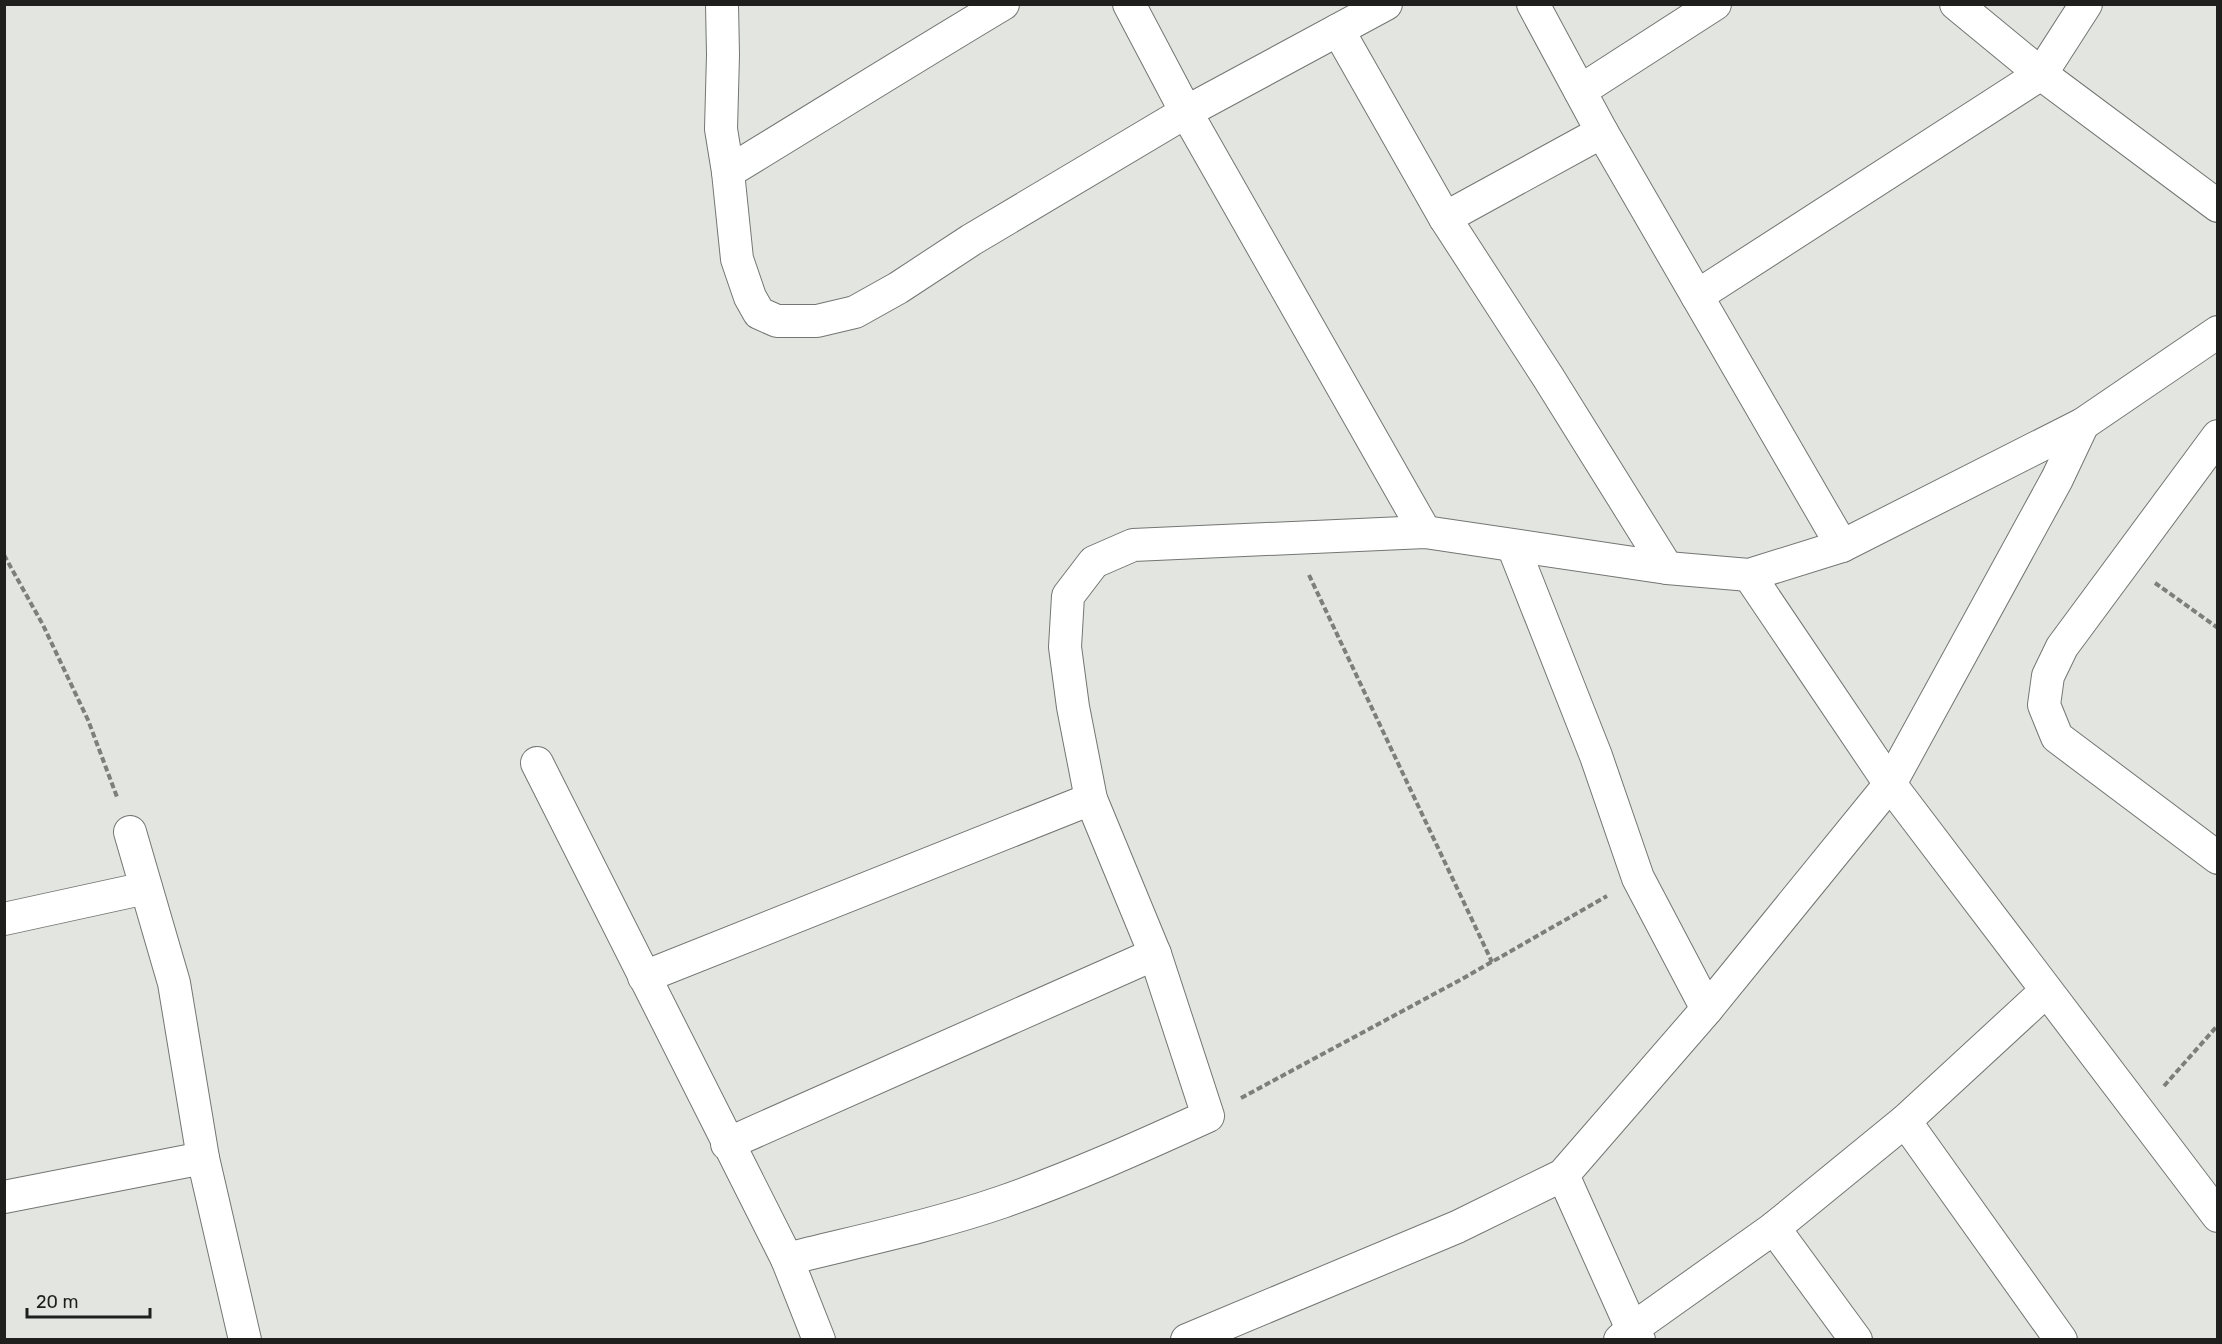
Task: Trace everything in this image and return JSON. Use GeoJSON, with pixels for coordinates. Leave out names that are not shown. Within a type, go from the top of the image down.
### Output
{"type":"FeatureCollection","features":[{"type":"Feature","properties":{"kind":"street"},"geometry":{"type":"LineString","coordinates":[[722,4],[721,129],[737,259],[750,297],[759,313],[777,321],[817,321],[855,312],[1186,112],[1380,6]]}},
{"type":"Feature","properties":{"kind":"street"},"geometry":{"type":"LineString","coordinates":[[728,172],[1003,4]]}},
{"type":"Feature","properties":{"kind":"street"},"geometry":{"type":"LineString","coordinates":[[1130,4],[1186,112],[1425,532]]}},
{"type":"Feature","properties":{"kind":"street"},"geometry":{"type":"LineString","coordinates":[[1533,4],[1602,132],[1842,546]]}},
{"type":"Feature","properties":{"kind":"street"},"geometry":{"type":"LineString","coordinates":[[1580,91],[1715,4]]}},
{"type":"Feature","properties":{"kind":"street"},"geometry":{"type":"LineString","coordinates":[[1956,4],[2041,74],[2217,206]]}},
{"type":"Feature","properties":{"kind":"street"},"geometry":{"type":"LineString","coordinates":[[1697,296],[2041,74],[2086,4]]}},
{"type":"Feature","properties":{"kind":"street"},"geometry":{"type":"LineString","coordinates":[[1338,30],[1446,218],[1667,568]]}},
{"type":"Feature","properties":{"kind":"street"},"geometry":{"type":"LineString","coordinates":[[1446,218],[1602,132]]}},
{"type":"Feature","properties":{"kind":"street"},"geometry":{"type":"LineString","coordinates":[[786,1259],[910,1229],[1001,1202],[1099,1165],[1208,1116],[1155,954],[1091,798],[1065,647],[1068,596],[1094,562],[1133,545],[1425,532],[1667,568],[1749,575],[1842,546],[2083,424],[2217,332]]}},
{"type":"Feature","properties":{"kind":"street"},"geometry":{"type":"LineString","coordinates":[[1187,1340],[1457,1227],[1563,1175],[1707,1009],[1890,784],[2057,479],[2083,424]]}},
{"type":"Feature","properties":{"kind":"street"},"geometry":{"type":"LineString","coordinates":[[2216,854],[2057,737],[2044,705],[2048,676],[2062,647],[2217,436]]}},
{"type":"Feature","properties":{"kind":"street"},"geometry":{"type":"LineString","coordinates":[[1513,546],[1596,756],[1638,878],[1707,1009]]}},
{"type":"Feature","properties":{"kind":"street"},"geometry":{"type":"LineString","coordinates":[[1749,575],[1890,784],[2217,1216]]}},
{"type":"Feature","properties":{"kind":"street"},"geometry":{"type":"LineString","coordinates":[[537,763],[786,1259],[819,1340]]}},
{"type":"Feature","properties":{"kind":"street"},"geometry":{"type":"LineString","coordinates":[[644,977],[1091,798]]}},
{"type":"Feature","properties":{"kind":"street"},"geometry":{"type":"LineString","coordinates":[[130,832],[174,983],[203,1158],[244,1340]]}},
{"type":"Feature","properties":{"kind":"street"},"geometry":{"type":"LineString","coordinates":[[4,919],[146,888]]}},
{"type":"Feature","properties":{"kind":"street"},"geometry":{"type":"LineString","coordinates":[[727,1144],[1155,954]]}},
{"type":"Feature","properties":{"kind":"street"},"geometry":{"type":"LineString","coordinates":[[1563,1175],[1630,1336],[1774,1228],[1905,1121],[2046,991]]}},
{"type":"Feature","properties":{"kind":"street"},"geometry":{"type":"LineString","coordinates":[[1905,1121],[2061,1340]]}},
{"type":"Feature","properties":{"kind":"street"},"geometry":{"type":"LineString","coordinates":[[4,1197],[203,1158]]}},
{"type":"Feature","properties":{"kind":"street"},"geometry":{"type":"LineString","coordinates":[[1774,1228],[1856,1340]]}},
{"type":"Feature","properties":{"kind":"path"},"geometry":{"type":"LineString","coordinates":[[1292,537],[1491,962]]}},
{"type":"Feature","properties":{"kind":"path"},"geometry":{"type":"LineString","coordinates":[[4,555],[43,625],[88,720],[130,832]]}},
{"type":"Feature","properties":{"kind":"path"},"geometry":{"type":"LineString","coordinates":[[2126,562],[2217,628]]}},
{"type":"Feature","properties":{"kind":"path"},"geometry":{"type":"LineString","coordinates":[[1208,1116],[1491,962],[1638,878]]}},
{"type":"Feature","properties":{"kind":"path"},"geometry":{"type":"LineString","coordinates":[[2140,1114],[2217,1025]]}}]}
